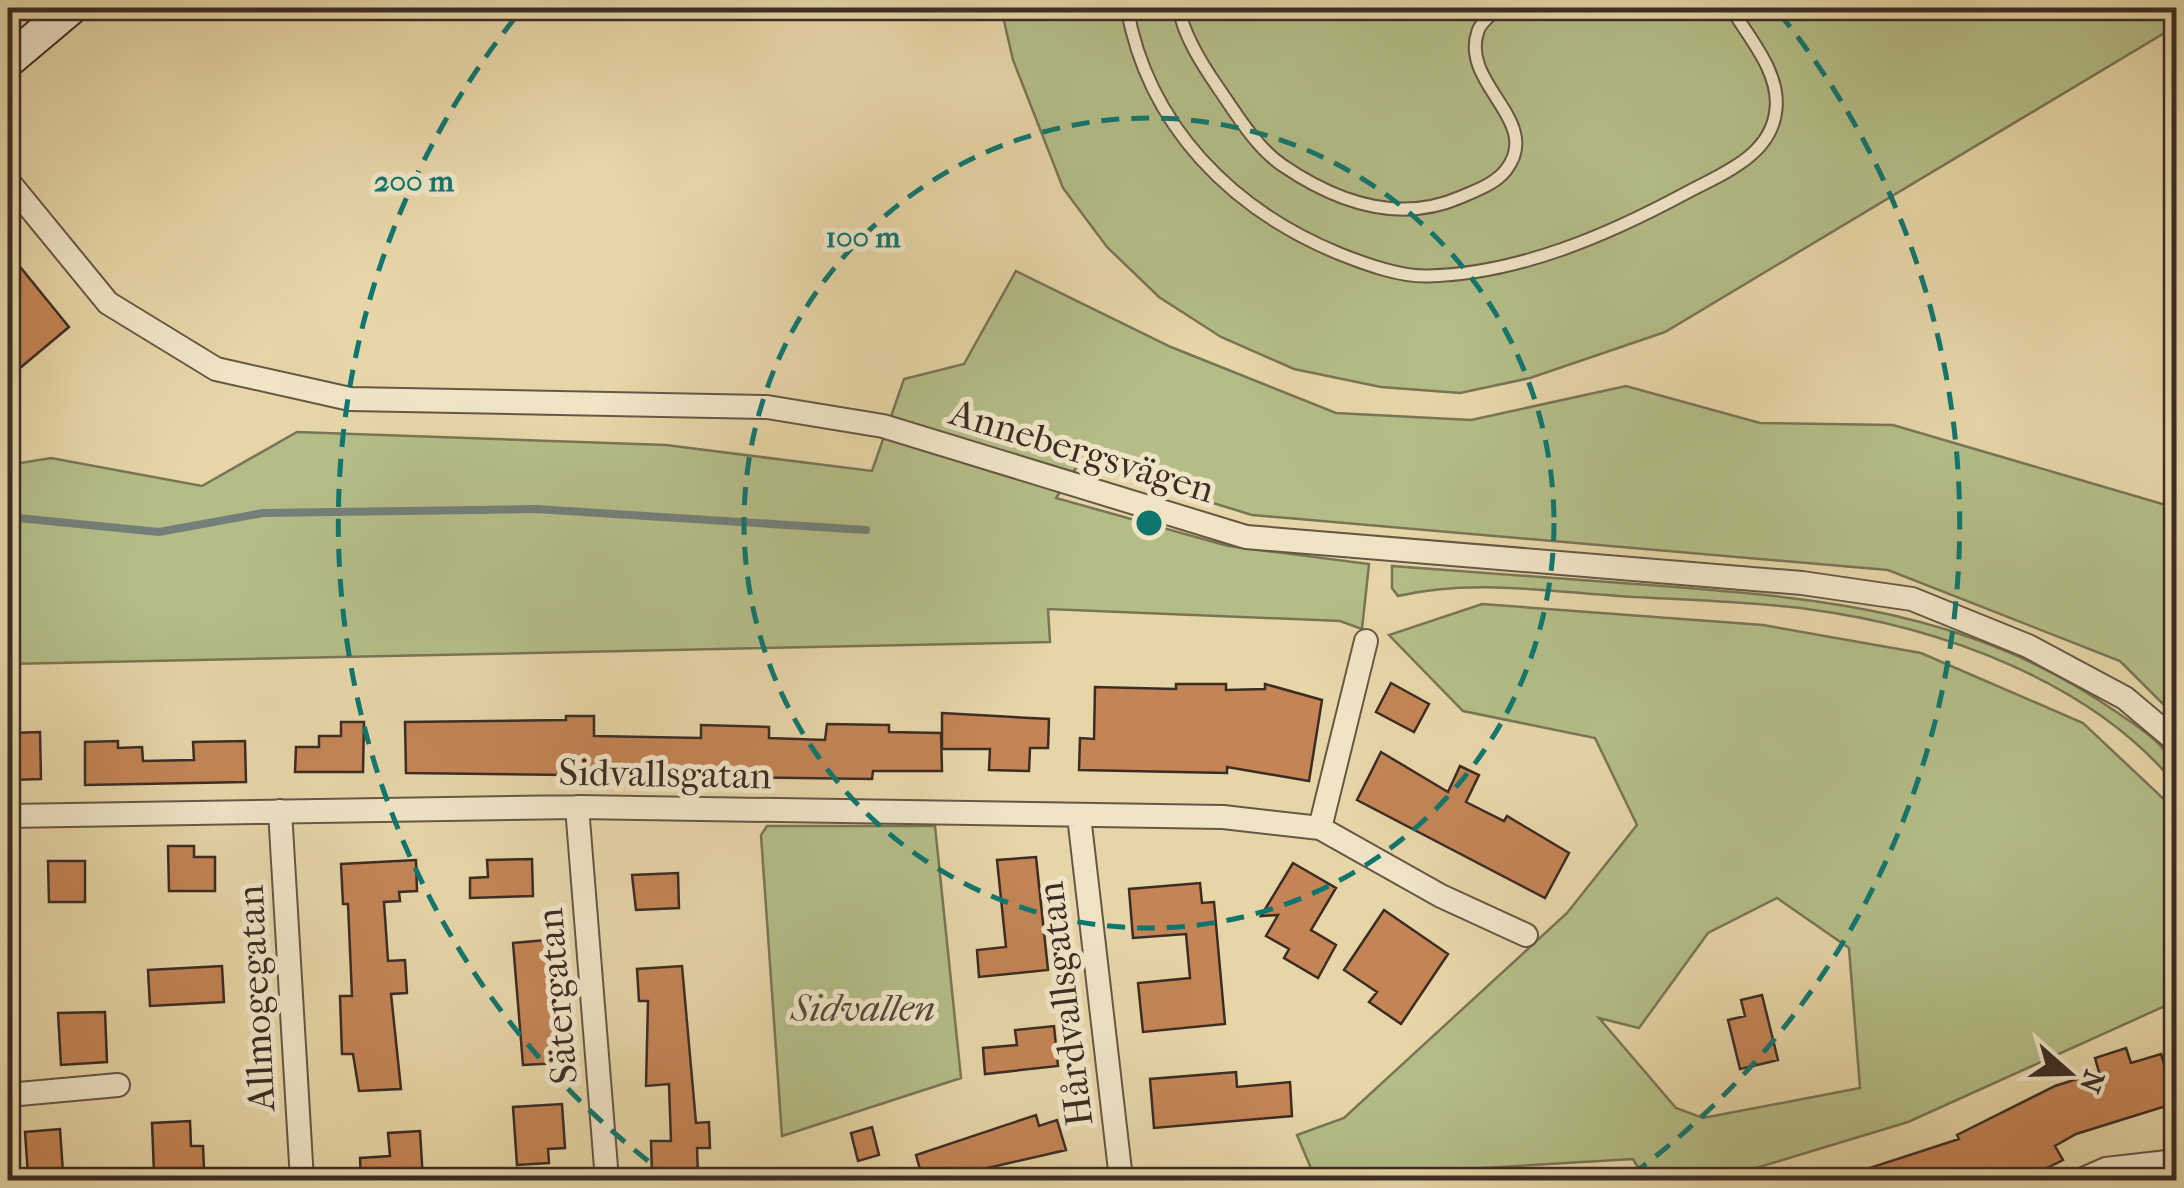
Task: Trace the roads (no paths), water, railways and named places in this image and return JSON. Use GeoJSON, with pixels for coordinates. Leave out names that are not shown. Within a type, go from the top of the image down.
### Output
{"type":"FeatureCollection","features":[{"type":"Feature","properties":{"kind":"street"},"geometry":{"type":"LineString","coordinates":[[8,60],[72,8]]}},
{"type":"Feature","properties":{"kind":"street","name":"Annebergsvägen"},"geometry":{"type":"LineString","coordinates":[[8,181],[108,303],[216,368],[350,399],[766,407],[883,426],[1246,537],[1802,583],[1912,599],[2028,646],[2125,698],[2176,741]]}},
{"type":"Feature","properties":{"kind":"street"},"geometry":{"type":"LineString","coordinates":[[1320,828],[1366,641]]}},
{"type":"Feature","properties":{"kind":"street","name":"Sidvallsgatan"},"geometry":{"type":"LineString","coordinates":[[8,816],[577,806],[1224,817],[1320,828],[1441,896],[1526,935]]}},
{"type":"Feature","properties":{"kind":"street","name":"Sätergatan"},"geometry":{"type":"LineString","coordinates":[[577,806],[607,1180]]}},
{"type":"Feature","properties":{"kind":"street","name":"Allmogegatan"},"geometry":{"type":"LineString","coordinates":[[280,811],[302,1180]]}},
{"type":"Feature","properties":{"kind":"street","name":"Hårdvallsgatan"},"geometry":{"type":"LineString","coordinates":[[1079,816],[1120,1179],[1115,1180]]}},
{"type":"Feature","properties":{"kind":"street"},"geometry":{"type":"LineString","coordinates":[[8,1095],[118,1084]]}},
{"type":"Feature","properties":{"kind":"street"},"geometry":{"type":"LineString","coordinates":[[2081,1180],[2106,1169],[2176,1162]]}},
{"type":"Feature","properties":{"kind":"lane"},"geometry":{"type":"LineString","coordinates":[[1126,8],[1137,50],[1174,127],[1208,171],[1257,212],[1310,242],[1364,264],[1426,276],[1540,258],[1656,209],[1750,158],[1776,111],[1774,77],[1731,8]]}},
{"type":"Feature","properties":{"kind":"lane"},"geometry":{"type":"LineString","coordinates":[[1179,8],[1207,72],[1250,133],[1281,164],[1372,210],[1415,211],[1487,186],[1505,172],[1517,151],[1515,128],[1477,66],[1478,30],[1497,8]]}},
{"type":"Feature","properties":{"kind":"waterway"},"geometry":{"type":"LineString","coordinates":[[8,517],[159,532],[263,513],[536,509],[866,530]]}},
{"type":"Feature","properties":{"kind":"park label","name":"Sidvallen"},"geometry":{"type":"Point","coordinates":[863,1008]}}]}
